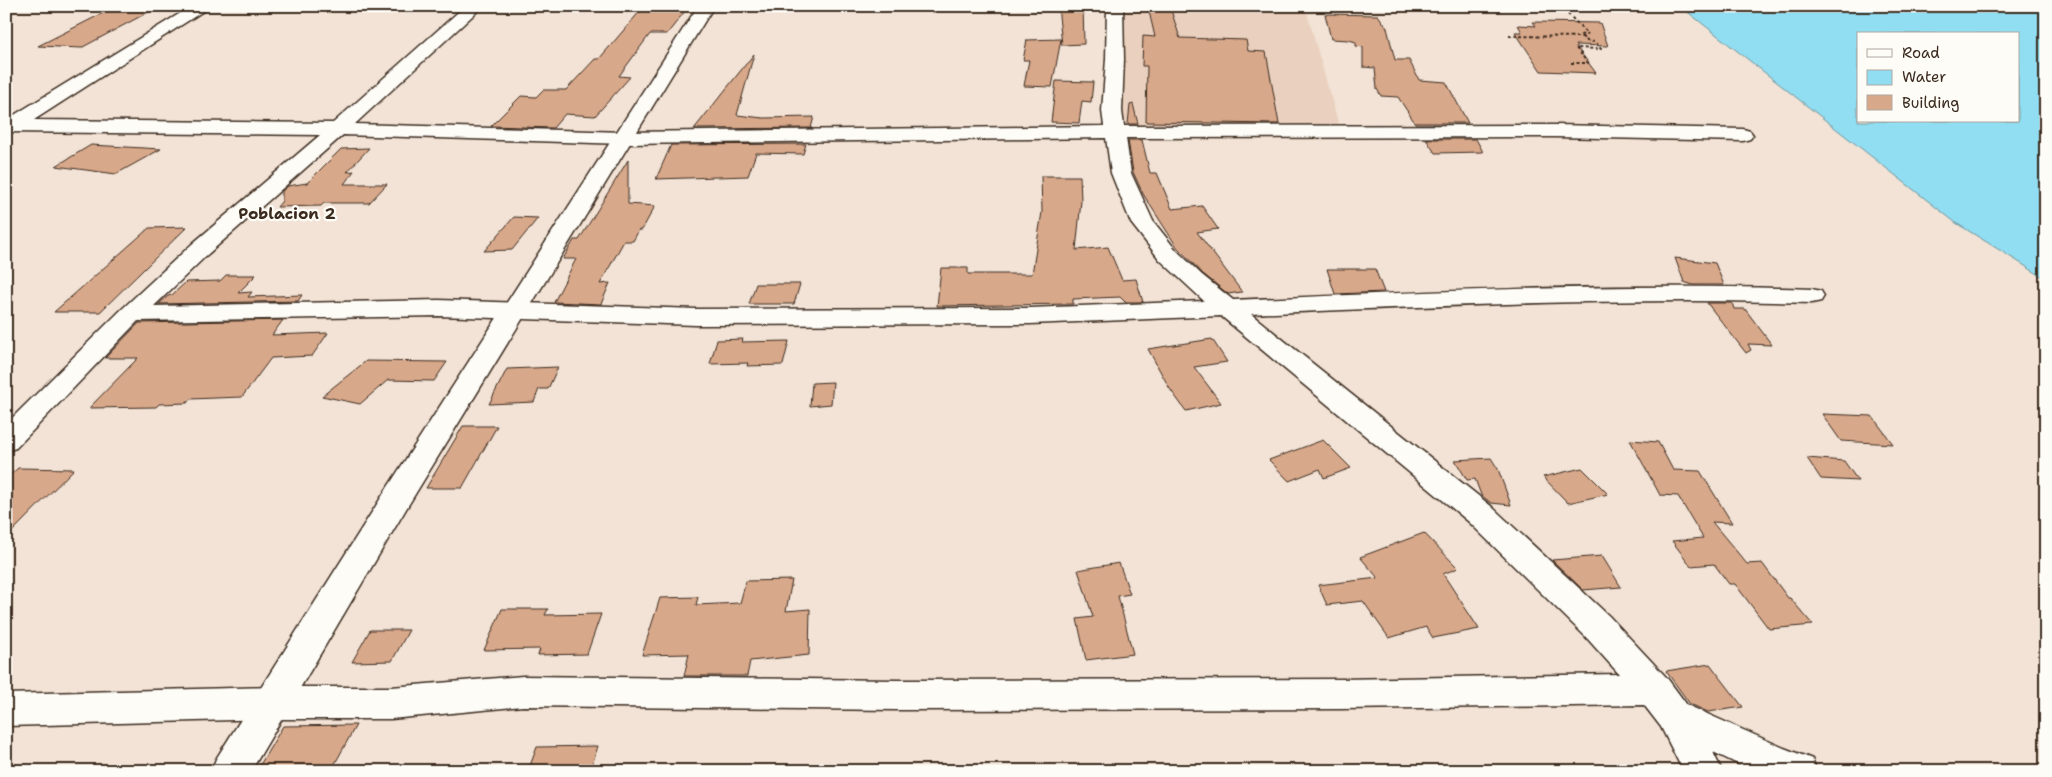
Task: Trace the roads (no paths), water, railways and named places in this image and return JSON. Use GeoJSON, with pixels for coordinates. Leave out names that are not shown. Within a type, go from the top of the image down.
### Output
{"type":"FeatureCollection","features":[{"type":"Feature","properties":{"kind":"street"},"geometry":{"type":"LineString","coordinates":[[8,127],[203,6]]}},
{"type":"Feature","properties":{"kind":"street"},"geometry":{"type":"LineString","coordinates":[[6,441],[131,314],[200,249],[475,6]]}},
{"type":"Feature","properties":{"kind":"street"},"geometry":{"type":"LineString","coordinates":[[230,771],[513,312],[706,6]]}},
{"type":"Feature","properties":{"kind":"street"},"geometry":{"type":"LineString","coordinates":[[1115,6],[1116,60],[1112,111],[1121,173],[1142,223],[1168,255],[1228,309],[1480,514],[1597,626],[1664,702],[1703,771]]}},
{"type":"Feature","properties":{"kind":"street"},"geometry":{"type":"LineString","coordinates":[[8,127],[338,129],[624,138],[1115,132],[1555,131],[1743,135]]}},
{"type":"Feature","properties":{"kind":"street"},"geometry":{"type":"LineString","coordinates":[[131,314],[439,308],[696,317],[1030,316],[1228,309],[1469,296],[1559,294],[1756,294],[1812,296]]}},
{"type":"Feature","properties":{"kind":"street"},"geometry":{"type":"LineString","coordinates":[[6,710],[272,703],[391,703],[523,691],[1331,694],[1664,702],[1771,761],[1798,771]]}},
{"type":"Feature","properties":{"kind":"water"},"geometry":{"type":"Polygon","coordinates":[[[1680,6],[2046,6],[2046,279],[1956,223],[1680,6]]]}},
{"type":"Feature","properties":{"kind":"district","name":"Poblacion 2"},"geometry":{"type":"Point","coordinates":[287,213]}}]}
